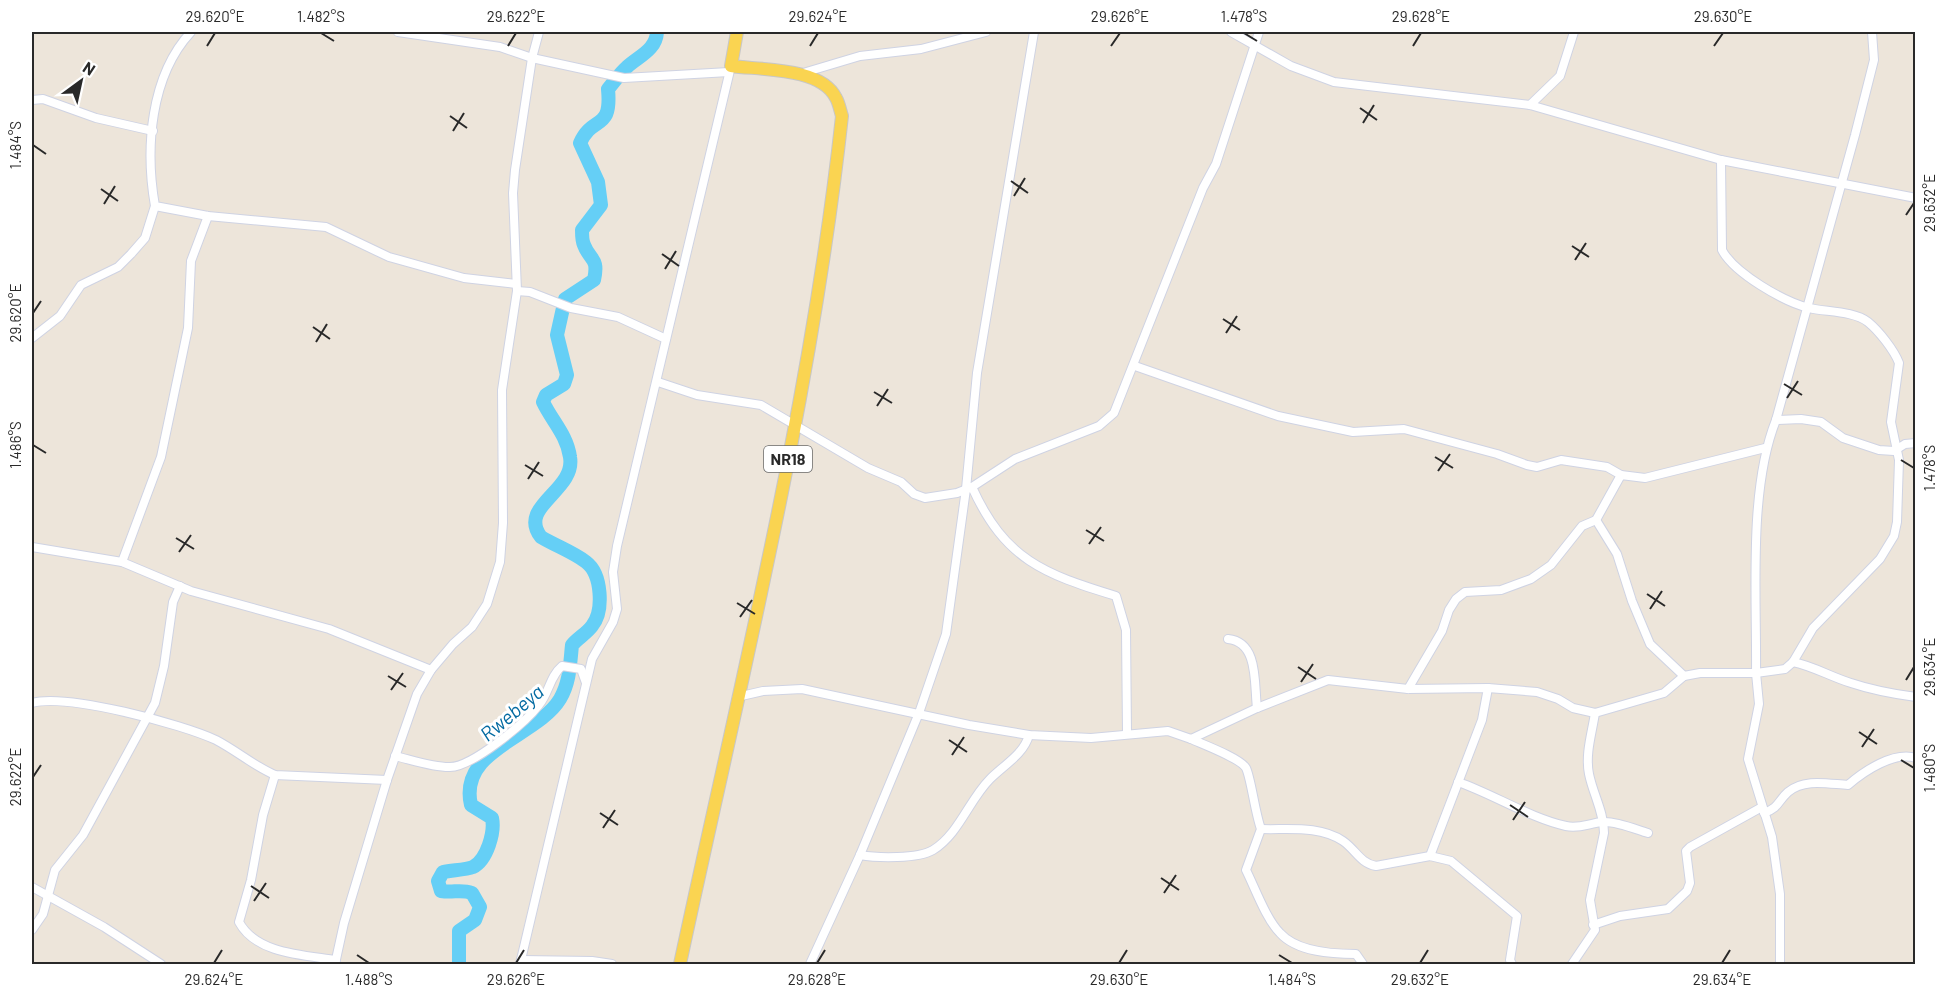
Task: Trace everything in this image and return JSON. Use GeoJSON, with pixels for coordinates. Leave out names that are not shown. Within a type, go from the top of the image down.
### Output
{"type":"FeatureCollection","features":[{"type":"Feature","properties":{"kind":"main road"},"geometry":{"type":"LineString","coordinates":[[730,69],[737,32]]}},
{"type":"Feature","properties":{"kind":"main road","name":"NR18"},"geometry":{"type":"LineString","coordinates":[[680,964],[796,426],[822,268],[842,116],[836,97],[829,89],[803,74],[730,69]]}},
{"type":"Feature","properties":{"kind":"street"},"geometry":{"type":"LineString","coordinates":[[32,337],[60,316],[81,285],[118,267],[145,238],[155,206],[152,187],[156,99],[168,64],[191,32]]}},
{"type":"Feature","properties":{"kind":"street"},"geometry":{"type":"LineString","coordinates":[[398,32],[500,47],[532,58],[624,78],[730,69],[666,339],[658,382],[617,546],[613,572],[617,609],[613,622],[592,659],[521,962],[592,961],[612,964]]}},
{"type":"Feature","properties":{"kind":"street"},"geometry":{"type":"LineString","coordinates":[[276,775],[262,815],[251,880],[239,922],[244,930],[256,940],[277,950],[336,962],[387,780],[417,694],[430,670],[472,627],[487,604],[497,573],[503,523],[502,390],[517,287],[514,170],[532,58],[539,32]]}},
{"type":"Feature","properties":{"kind":"street"},"geometry":{"type":"LineString","coordinates":[[803,74],[860,56],[921,49],[986,32]]}},
{"type":"Feature","properties":{"kind":"street"},"geometry":{"type":"LineString","coordinates":[[810,964],[860,855],[919,713],[946,634],[969,488],[977,373],[1034,32]]}},
{"type":"Feature","properties":{"kind":"street"},"geometry":{"type":"LineString","coordinates":[[1231,32],[1291,66],[1334,82],[1530,105],[1721,160],[1916,198]]}},
{"type":"Feature","properties":{"kind":"street"},"geometry":{"type":"LineString","coordinates":[[658,382],[698,395],[760,405],[868,468],[901,482],[914,494],[925,498],[969,488],[1015,459],[1107,420],[1114,413],[1135,366],[1203,188],[1216,164],[1259,32]]}},
{"type":"Feature","properties":{"kind":"street"},"geometry":{"type":"LineString","coordinates":[[1530,105],[1560,76],[1574,32]]}},
{"type":"Feature","properties":{"kind":"street"},"geometry":{"type":"LineString","coordinates":[[1780,964],[1780,894],[1772,837],[1748,759],[1759,704],[1756,673],[1758,520],[1765,448],[1776,420],[1808,308],[1874,60],[1872,32]]}},
{"type":"Feature","properties":{"kind":"street"},"geometry":{"type":"LineString","coordinates":[[32,100],[43,99],[96,118],[153,131]]}},
{"type":"Feature","properties":{"kind":"street"},"geometry":{"type":"LineString","coordinates":[[1191,739],[1257,708],[1328,680],[1408,689],[1488,688],[1537,692],[1558,699],[1573,708],[1595,713],[1664,693],[1684,676],[1700,672],[1756,673],[1785,669],[1793,662],[1813,628],[1880,559],[1894,536],[1898,522],[1898,448],[1891,422],[1899,363],[1896,356],[1868,322],[1794,304],[1766,288],[1726,258],[1722,250],[1721,160]]}},
{"type":"Feature","properties":{"kind":"street"},"geometry":{"type":"LineString","coordinates":[[155,206],[208,216],[326,227],[389,257],[464,278],[517,287],[554,303],[618,317],[666,339]]}},
{"type":"Feature","properties":{"kind":"street"},"geometry":{"type":"LineString","coordinates":[[122,562],[161,457],[188,328],[191,261],[208,216]]}},
{"type":"Feature","properties":{"kind":"street"},"geometry":{"type":"LineString","coordinates":[[1135,366],[1278,416],[1353,432],[1404,429],[1537,467],[1561,460],[1607,467],[1621,475],[1644,478],[1765,448]]}},
{"type":"Feature","properties":{"kind":"street"},"geometry":{"type":"LineString","coordinates":[[1776,420],[1800,418],[1821,422],[1843,438],[1880,450],[1894,451],[1916,443]]}},
{"type":"Feature","properties":{"kind":"street"},"geometry":{"type":"LineString","coordinates":[[1408,689],[1435,645],[1456,599],[1465,592],[1501,590],[1531,579],[1551,565],[1582,526],[1596,520],[1621,475]]}},
{"type":"Feature","properties":{"kind":"street"},"geometry":{"type":"LineString","coordinates":[[969,488],[1013,550],[1027,561],[1072,583],[1116,596],[1126,630],[1127,734]]}},
{"type":"Feature","properties":{"kind":"street"},"geometry":{"type":"LineString","coordinates":[[1596,520],[1617,554],[1632,602],[1650,644],[1684,676]]}},
{"type":"Feature","properties":{"kind":"street"},"geometry":{"type":"LineString","coordinates":[[32,547],[122,562],[180,586],[273,615],[329,629],[430,670]]}},
{"type":"Feature","properties":{"kind":"street"},"geometry":{"type":"LineString","coordinates":[[32,930],[43,914],[55,870],[83,835],[155,703],[164,666],[171,611],[180,586]]}},
{"type":"Feature","properties":{"kind":"street"},"geometry":{"type":"LineString","coordinates":[[1228,639],[1245,645],[1251,654],[1257,708]]}},
{"type":"Feature","properties":{"kind":"street"},"geometry":{"type":"LineString","coordinates":[[1793,662],[1823,671],[1848,683],[1885,693],[1916,697]]}},
{"type":"Feature","properties":{"kind":"street"},"geometry":{"type":"LineString","coordinates":[[395,756],[448,767],[462,766],[497,742],[540,705],[555,672],[562,666],[581,669],[586,685]]}},
{"type":"Feature","properties":{"kind":"street"},"geometry":{"type":"LineString","coordinates":[[1430,856],[1482,720],[1488,688]]}},
{"type":"Feature","properties":{"kind":"street"},"geometry":{"type":"LineString","coordinates":[[737,697],[763,691],[802,689],[1029,735],[1091,738],[1168,731],[1191,739],[1246,768],[1254,812],[1260,829],[1246,870],[1279,932],[1298,944],[1320,951],[1331,954],[1356,954],[1363,964]]}},
{"type":"Feature","properties":{"kind":"street"},"geometry":{"type":"LineString","coordinates":[[32,703],[43,700],[96,706],[146,718],[213,739],[261,769],[276,775],[387,780]]}},
{"type":"Feature","properties":{"kind":"street"},"geometry":{"type":"LineString","coordinates":[[1572,964],[1595,930],[1590,900],[1604,833],[1604,822],[1589,774],[1588,755],[1595,713]]}},
{"type":"Feature","properties":{"kind":"street"},"geometry":{"type":"LineString","coordinates":[[860,855],[880,858],[931,852],[945,840],[988,781],[1026,746],[1029,735]]}},
{"type":"Feature","properties":{"kind":"street"},"geometry":{"type":"LineString","coordinates":[[1593,925],[1620,916],[1668,909],[1687,891],[1690,884],[1686,851],[1763,810],[1777,808],[1789,791],[1808,783],[1848,785],[1863,772],[1882,763],[1907,755],[1916,758]]}},
{"type":"Feature","properties":{"kind":"street"},"geometry":{"type":"LineString","coordinates":[[1458,782],[1551,822],[1582,828],[1604,822],[1648,832]]}},
{"type":"Feature","properties":{"kind":"street"},"geometry":{"type":"LineString","coordinates":[[1260,829],[1315,830],[1344,842],[1368,864],[1376,866],[1430,856],[1451,861],[1517,916],[1510,960],[1512,964]]}},
{"type":"Feature","properties":{"kind":"street"},"geometry":{"type":"LineString","coordinates":[[32,887],[104,927],[161,964]]}},
{"type":"Feature","properties":{"kind":"waterway","name":"Rwebeya"},"geometry":{"type":"LineString","coordinates":[[459,964],[459,931],[475,920],[480,907],[472,893],[441,891],[438,881],[443,872],[473,867],[482,858],[489,845],[492,818],[471,805],[470,786],[476,770],[502,745],[535,724],[560,699],[568,679],[572,645],[592,626],[600,602],[595,575],[586,562],[541,537],[536,526],[536,516],[541,507],[565,479],[570,457],[563,435],[543,402],[546,395],[564,384],[567,375],[557,335],[565,299],[594,280],[595,263],[583,243],[582,230],[601,205],[598,182],[580,143],[590,128],[607,112],[608,89],[624,69],[654,44],[657,32]]}}]}
